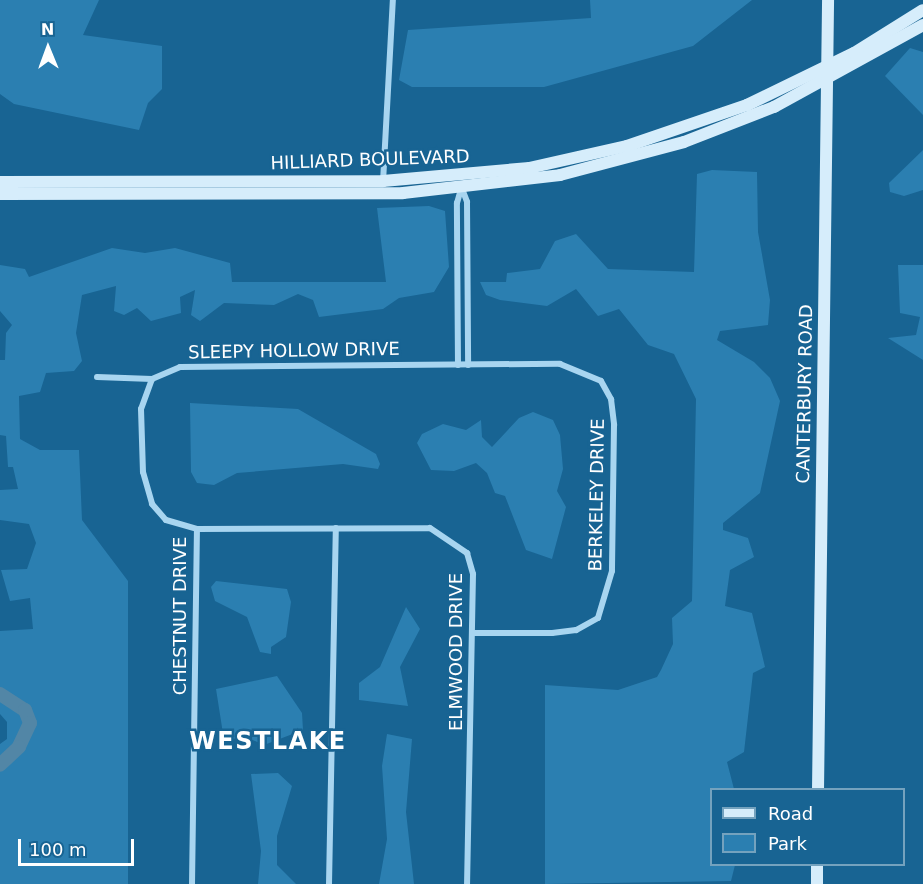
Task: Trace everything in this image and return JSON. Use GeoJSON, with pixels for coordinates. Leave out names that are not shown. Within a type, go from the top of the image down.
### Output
{"type":"FeatureCollection","features":[{"type":"Feature","properties":{"kind":"main road","name":"CANTERBURY ROAD"},"geometry":{"type":"LineString","coordinates":[[818,788],[828,0]]}},
{"type":"Feature","properties":{"kind":"main road","name":"HILLIARD BOULEVARD"},"geometry":{"type":"LineString","coordinates":[[0,194],[383,187],[557,162],[648,140],[747,105],[828,67],[923,10]]}},
{"type":"Feature","properties":{"kind":"main road","name":"HILLIARD BOULEVARD"},"geometry":{"type":"LineString","coordinates":[[0,182],[461,189],[560,175],[652,152],[728,126],[828,81],[923,25]]}},
{"type":"Feature","properties":{"kind":"main road"},"geometry":{"type":"LineString","coordinates":[[817,866],[817,884]]}},
{"type":"Feature","properties":{"kind":"street"},"geometry":{"type":"LineString","coordinates":[[383,187],[393,0]]}},
{"type":"Feature","properties":{"kind":"street"},"geometry":{"type":"LineString","coordinates":[[458,365],[457,203],[461,189],[461,176]]}},
{"type":"Feature","properties":{"kind":"street"},"geometry":{"type":"LineString","coordinates":[[461,189],[467,202],[468,365]]}},
{"type":"Feature","properties":{"kind":"street","name":"BERKELEY DRIVE"},"geometry":{"type":"LineString","coordinates":[[458,365],[577,368],[601,381],[611,399],[614,425],[612,572],[598,618],[576,630],[552,633],[473,633]]}},
{"type":"Feature","properties":{"kind":"street","name":"SLEEPY HOLLOW DRIVE"},"geometry":{"type":"LineString","coordinates":[[97,377],[152,379],[180,367],[458,365]]}},
{"type":"Feature","properties":{"kind":"street","name":"CHESTNUT DRIVE"},"geometry":{"type":"LineString","coordinates":[[152,379],[141,409],[143,472],[152,504],[166,520],[197,529],[192,884]]}},
{"type":"Feature","properties":{"kind":"street"},"geometry":{"type":"LineString","coordinates":[[329,884],[336,528]]}},
{"type":"Feature","properties":{"kind":"street","name":"ELMWOOD DRIVE"},"geometry":{"type":"LineString","coordinates":[[197,529],[430,528],[450,539],[467,553],[473,574],[473,633],[467,884]]}},
{"type":"Feature","properties":{"kind":"green space"},"geometry":{"type":"Polygon","coordinates":[[[0,0],[99,0],[83,35],[162,46],[162,89],[148,103],[139,130],[14,104],[0,94],[0,0]]]}},
{"type":"Feature","properties":{"kind":"green space"},"geometry":{"type":"Polygon","coordinates":[[[590,0],[752,0],[693,46],[544,87],[412,87],[399,80],[408,30],[591,18],[590,0]]]}},
{"type":"Feature","properties":{"kind":"green space"},"geometry":{"type":"Polygon","coordinates":[[[910,48],[923,52],[923,115],[885,76],[910,48]]]}},
{"type":"Feature","properties":{"kind":"green space"},"geometry":{"type":"Polygon","coordinates":[[[923,150],[923,190],[904,196],[890,192],[889,183],[923,150]]]}},
{"type":"Feature","properties":{"kind":"green space"},"geometry":{"type":"Polygon","coordinates":[[[712,170],[757,172],[758,232],[770,300],[768,325],[720,331],[717,340],[754,362],[770,378],[780,401],[760,493],[723,523],[723,530],[748,538],[754,557],[730,570],[725,606],[752,613],[765,667],[753,673],[744,752],[727,762],[734,788],[710,788],[710,866],[735,866],[731,881],[545,884],[545,685],[618,690],[657,677],[661,670],[673,644],[672,618],[692,601],[696,399],[674,354],[648,345],[619,309],[598,316],[576,289],[547,306],[500,300],[486,295],[480,282],[506,282],[507,273],[540,269],[555,241],[576,234],[608,269],[694,272],[697,174],[712,170]]]}},
{"type":"Feature","properties":{"kind":"green space"},"geometry":{"type":"Polygon","coordinates":[[[429,206],[445,211],[449,267],[434,292],[399,298],[383,309],[319,317],[313,300],[298,294],[274,305],[224,303],[200,321],[191,315],[195,290],[180,297],[181,313],[151,321],[137,308],[124,315],[114,311],[116,286],[82,295],[76,333],[82,361],[74,371],[46,373],[40,392],[19,396],[20,439],[40,450],[79,450],[82,520],[128,581],[128,884],[0,884],[0,744],[7,739],[7,722],[0,714],[0,631],[33,629],[30,598],[10,601],[1,570],[27,569],[36,543],[29,524],[0,520],[0,490],[18,489],[13,467],[8,467],[6,436],[0,435],[0,360],[5,360],[6,333],[12,325],[0,311],[0,265],[25,269],[29,277],[112,248],[145,253],[175,248],[230,263],[232,282],[386,282],[377,208],[429,206]]]}},
{"type":"Feature","properties":{"kind":"green space"},"geometry":{"type":"Polygon","coordinates":[[[898,265],[923,265],[923,360],[888,338],[916,335],[920,317],[900,313],[898,265]]]}},
{"type":"Feature","properties":{"kind":"green space"},"geometry":{"type":"Polygon","coordinates":[[[190,403],[298,409],[376,454],[380,464],[378,469],[343,464],[237,473],[214,485],[197,483],[191,472],[190,403]]]}},
{"type":"Feature","properties":{"kind":"green space"},"geometry":{"type":"Polygon","coordinates":[[[533,412],[553,420],[560,435],[563,469],[557,491],[566,507],[552,559],[526,550],[505,496],[495,493],[487,473],[476,463],[454,471],[431,470],[417,443],[422,434],[443,424],[466,430],[481,420],[482,437],[492,447],[519,418],[533,412]]]}},
{"type":"Feature","properties":{"kind":"green space"},"geometry":{"type":"Polygon","coordinates":[[[216,581],[287,589],[291,602],[286,637],[271,647],[271,654],[260,652],[247,617],[215,601],[211,587],[216,581]]]}},
{"type":"Feature","properties":{"kind":"green space"},"geometry":{"type":"Polygon","coordinates":[[[406,607],[420,629],[400,667],[408,706],[359,700],[359,683],[380,667],[406,607]]]}},
{"type":"Feature","properties":{"kind":"green space"},"geometry":{"type":"Polygon","coordinates":[[[277,676],[302,713],[303,730],[264,745],[246,737],[224,740],[216,689],[277,676]]]}},
{"type":"Feature","properties":{"kind":"green space"},"geometry":{"type":"Polygon","coordinates":[[[387,734],[412,739],[406,812],[414,884],[379,884],[387,839],[382,766],[387,734]]]}},
{"type":"Feature","properties":{"kind":"green space"},"geometry":{"type":"Polygon","coordinates":[[[278,773],[292,786],[277,836],[277,865],[296,884],[258,884],[261,851],[251,774],[278,773]]]}},
{"type":"Feature","properties":{"kind":"waterway"},"geometry":{"type":"LineString","coordinates":[[0,694],[25,710],[30,723],[19,747],[0,765]]}},
{"type":"Feature","properties":{"kind":"district","name":"WESTLAKE"},"geometry":{"type":"Point","coordinates":[268,742]}}]}
